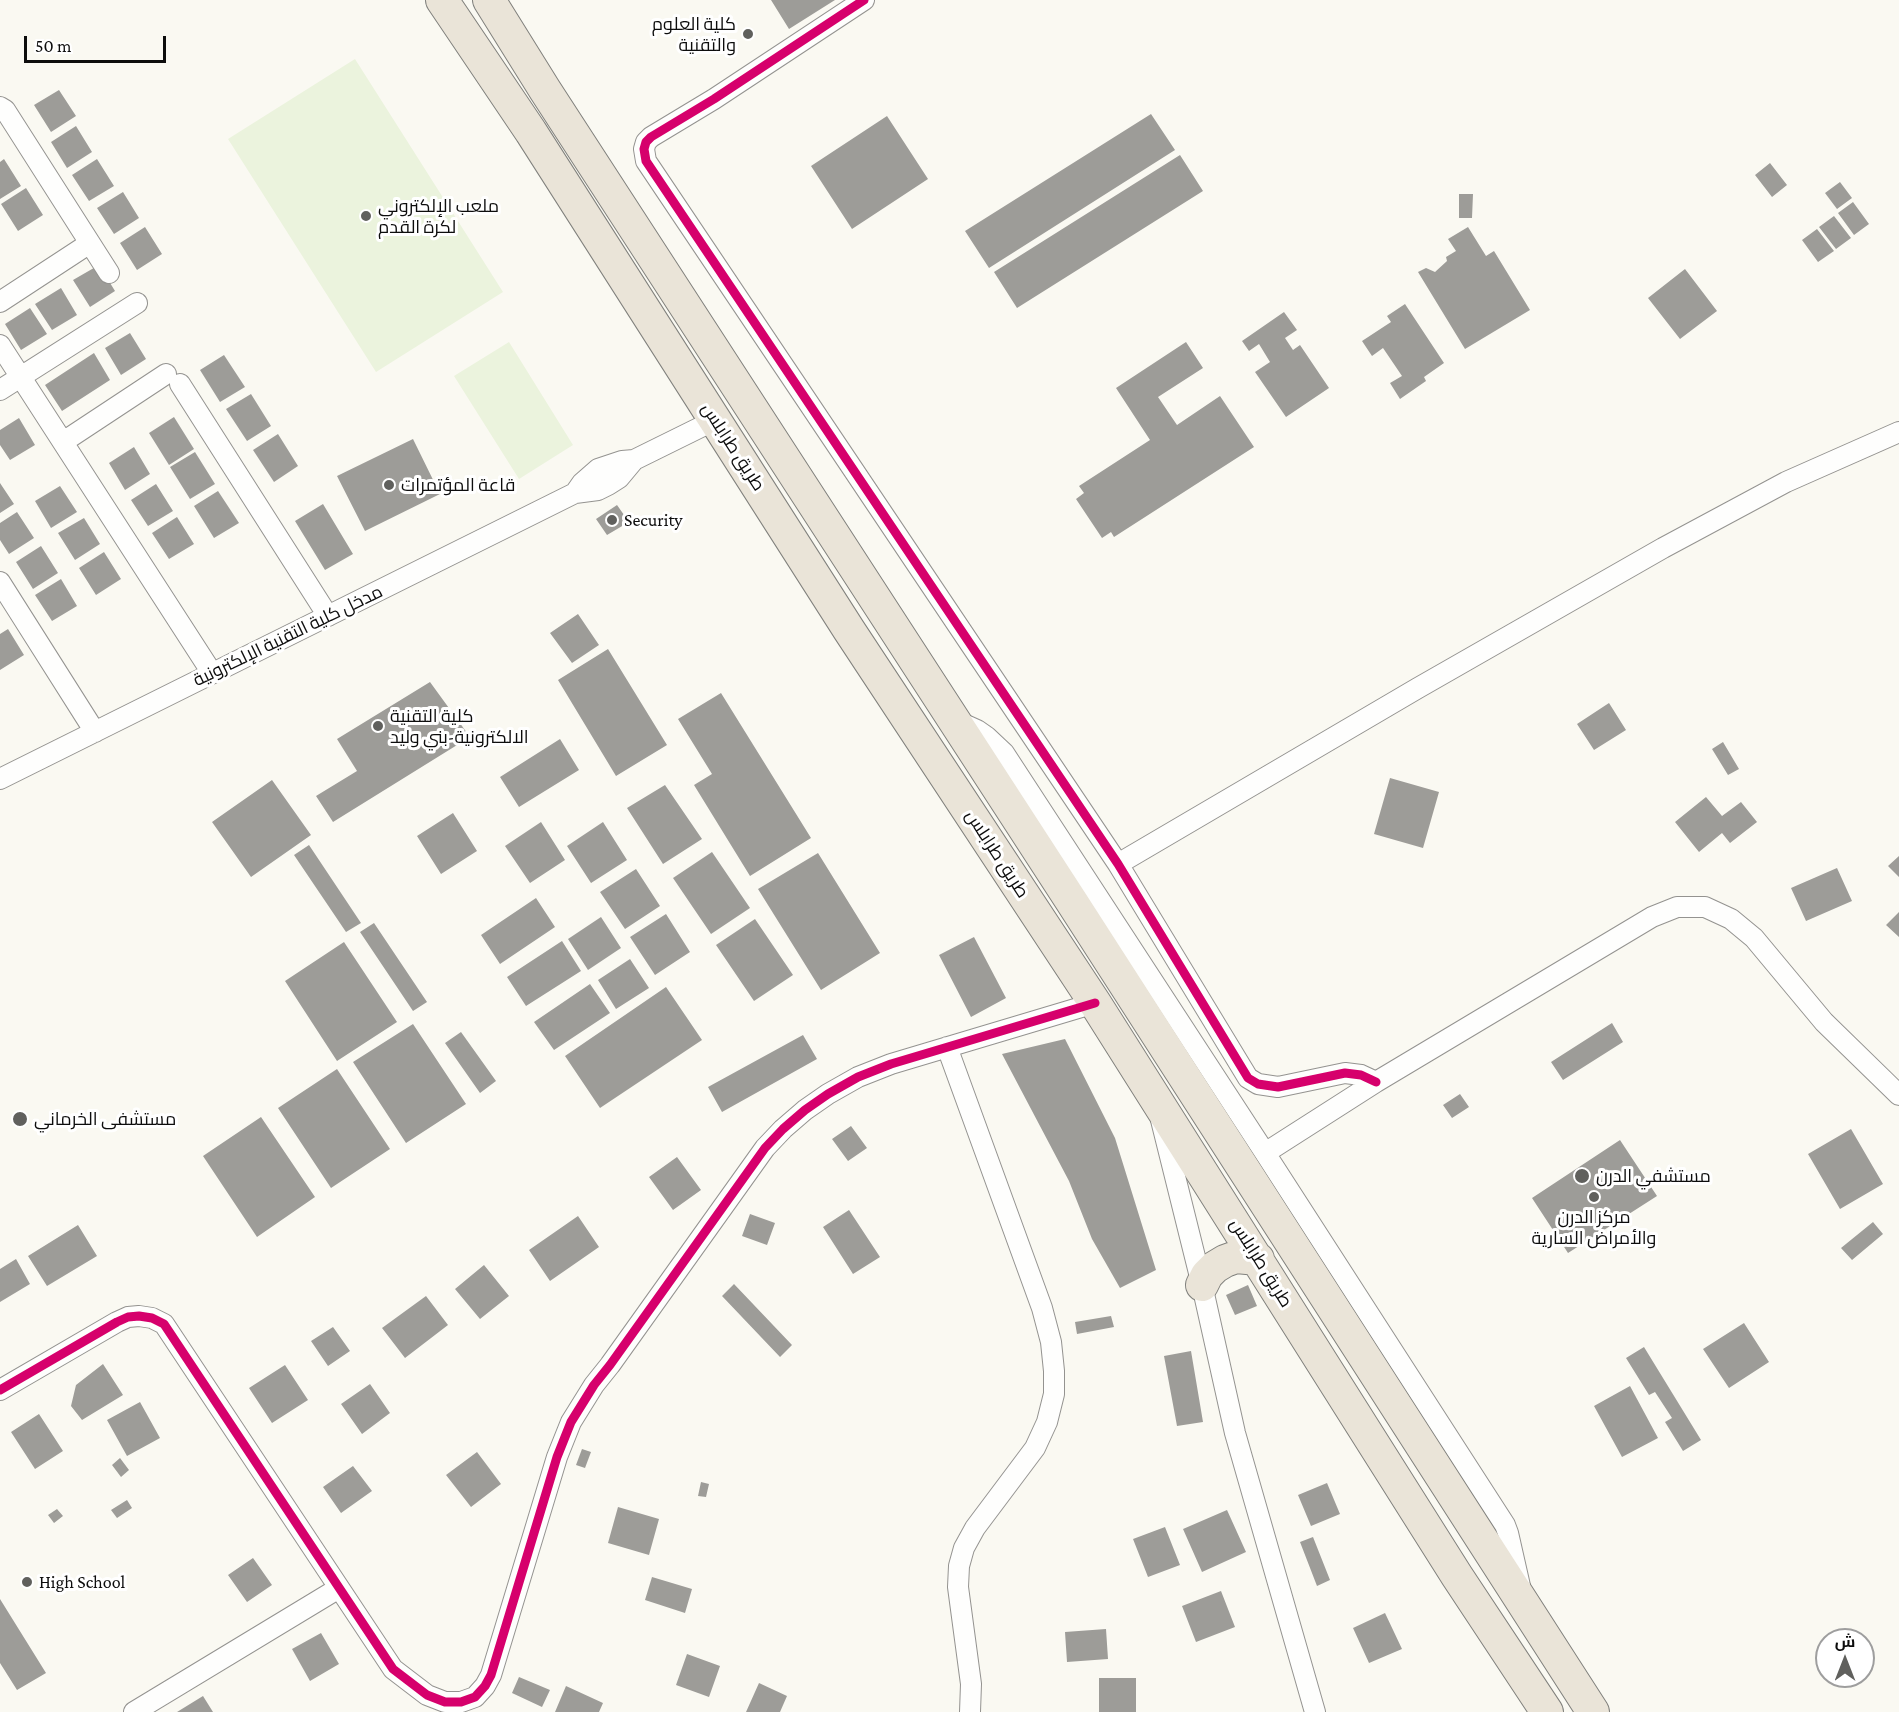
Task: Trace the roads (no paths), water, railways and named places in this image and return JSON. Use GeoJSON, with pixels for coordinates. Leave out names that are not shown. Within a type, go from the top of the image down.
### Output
{"type":"FeatureCollection","features":[{"type":"Feature","properties":{"kind":"highway","name":"طريق طرابلس"},"geometry":{"type":"LineString","coordinates":[[442,0],[531,132],[849,630],[1095,1003],[1457,1576],[1547,1712]]}},
{"type":"Feature","properties":{"kind":"highway"},"geometry":{"type":"LineString","coordinates":[[489,0],[1593,1712]]}},
{"type":"Feature","properties":{"kind":"highway"},"geometry":{"type":"LineString","coordinates":[[1202,1285],[1207,1275],[1225,1261],[1236,1257],[1258,1259]]}},
{"type":"Feature","properties":{"kind":"street"},"geometry":{"type":"LineString","coordinates":[[864,0],[714,99],[651,137],[644,148],[646,161],[1118,864],[1248,1078],[1258,1084],[1278,1087],[1345,1073],[1361,1074],[1376,1082]]}},
{"type":"Feature","properties":{"kind":"street"},"geometry":{"type":"LineString","coordinates":[[0,107],[5,110],[109,273]]}},
{"type":"Feature","properties":{"kind":"street"},"geometry":{"type":"LineString","coordinates":[[0,302],[90,243]]}},
{"type":"Feature","properties":{"kind":"street"},"geometry":{"type":"LineString","coordinates":[[0,390],[137,303]]}},
{"type":"Feature","properties":{"kind":"street"},"geometry":{"type":"LineString","coordinates":[[0,345],[212,674]]}},
{"type":"Feature","properties":{"kind":"street"},"geometry":{"type":"LineString","coordinates":[[63,442],[173,379],[328,616]]}},
{"type":"Feature","properties":{"kind":"street","name":"مدخل كلية التقنية الإلكترونية"},"geometry":{"type":"LineString","coordinates":[[0,779],[575,493],[582,483],[598,469],[622,461],[634,460],[715,420]]}},
{"type":"Feature","properties":{"kind":"street"},"geometry":{"type":"LineString","coordinates":[[1118,864],[1663,548],[1786,482],[1899,432]]}},
{"type":"Feature","properties":{"kind":"street"},"geometry":{"type":"LineString","coordinates":[[0,582],[95,732]]}},
{"type":"Feature","properties":{"kind":"street"},"geometry":{"type":"LineString","coordinates":[[953,720],[977,730],[1004,753],[1265,1152],[1505,1525],[1523,1601]]}},
{"type":"Feature","properties":{"kind":"street"},"geometry":{"type":"LineString","coordinates":[[1265,1152],[1376,1082],[1652,917],[1677,906],[1705,908],[1731,920],[1754,938],[1824,1022],[1899,1095]]}},
{"type":"Feature","properties":{"kind":"street"},"geometry":{"type":"LineString","coordinates":[[0,1390],[128,1317],[152,1318],[164,1324],[393,1669],[427,1695],[445,1702],[479,1705],[485,1686],[492,1675],[557,1457],[571,1422],[594,1384],[610,1365],[747,1172],[783,1129],[828,1094],[880,1068],[1095,1003]]}},
{"type":"Feature","properties":{"kind":"street"},"geometry":{"type":"LineString","coordinates":[[947,1047],[1042,1308],[1051,1342],[1054,1371],[1054,1394],[1047,1422],[1035,1448],[975,1528],[964,1548],[959,1566],[958,1587],[970,1684],[970,1712]]}},
{"type":"Feature","properties":{"kind":"street"},"geometry":{"type":"LineString","coordinates":[[1154,1095],[1202,1285],[1235,1433],[1315,1712]]}},
{"type":"Feature","properties":{"kind":"street"},"geometry":{"type":"LineString","coordinates":[[134,1712],[162,1705],[339,1588]]}},
{"type":"Feature","properties":{"kind":"place","name":"كلية العلوم والتقنية"},"geometry":{"type":"Point","coordinates":[748,34]}},
{"type":"Feature","properties":{"kind":"place","name":"ملعب الإلكتروني لكرة القدم"},"geometry":{"type":"Point","coordinates":[366,216]}},
{"type":"Feature","properties":{"kind":"place","name":"قاعة المؤتمرات"},"geometry":{"type":"Point","coordinates":[389,485]}},
{"type":"Feature","properties":{"kind":"place","name":"Security"},"geometry":{"type":"Point","coordinates":[612,520]}},
{"type":"Feature","properties":{"kind":"place","name":"كلية التقنية الالكترونية-بني وليد"},"geometry":{"type":"Point","coordinates":[378,726]}},
{"type":"Feature","properties":{"kind":"place","name":"مستشفى الخرماني"},"geometry":{"type":"Point","coordinates":[20,1119]}},
{"type":"Feature","properties":{"kind":"place","name":"مستشفي الدرن"},"geometry":{"type":"Point","coordinates":[1582,1176]}},
{"type":"Feature","properties":{"kind":"place","name":"مركز الدرن والأمراض السارية"},"geometry":{"type":"Point","coordinates":[1594,1197]}},
{"type":"Feature","properties":{"kind":"place","name":"High School"},"geometry":{"type":"Point","coordinates":[27,1582]}}]}
